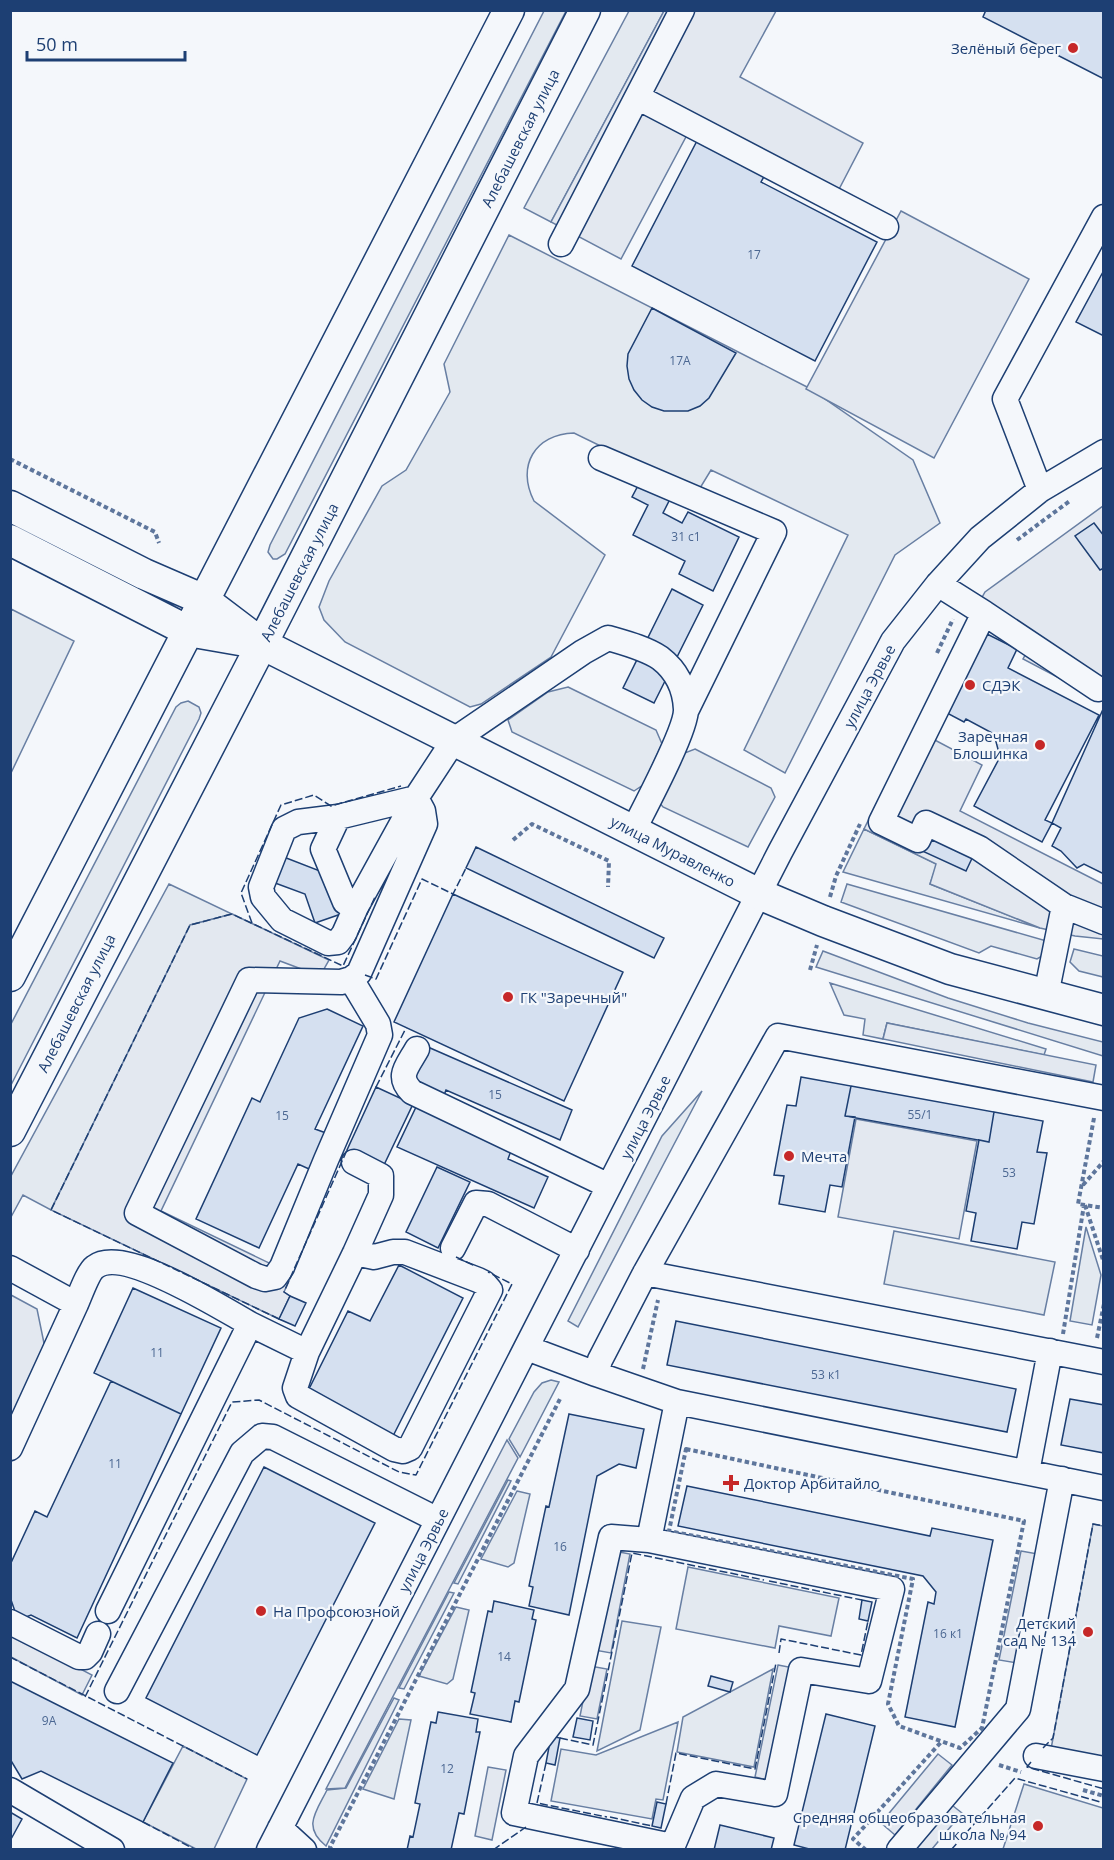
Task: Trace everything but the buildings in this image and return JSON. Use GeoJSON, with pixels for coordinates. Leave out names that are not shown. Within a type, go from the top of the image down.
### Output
{"type":"FeatureCollection","features":[{"type":"Feature","properties":{"kind":"main road"},"geometry":{"type":"LineString","coordinates":[[10,976],[509,10]]}},
{"type":"Feature","properties":{"kind":"main road","name":"Алебашевская улица"},"geometry":{"type":"LineString","coordinates":[[10,1131],[262,644],[585,10]]}},
{"type":"Feature","properties":{"kind":"main road"},"geometry":{"type":"LineString","coordinates":[[10,506],[144,574],[204,600],[262,644]]}},
{"type":"Feature","properties":{"kind":"main road"},"geometry":{"type":"LineString","coordinates":[[10,540],[188,631],[262,644]]}},
{"type":"Feature","properties":{"kind":"main road","name":"улица Муравленко"},"geometry":{"type":"LineString","coordinates":[[262,644],[759,894],[950,969],[1104,1010]]}},
{"type":"Feature","properties":{"kind":"street"},"geometry":{"type":"LineString","coordinates":[[561,244],[682,10]]}},
{"type":"Feature","properties":{"kind":"street"},"geometry":{"type":"LineString","coordinates":[[637,97],[886,227]]}},
{"type":"Feature","properties":{"kind":"street"},"geometry":{"type":"LineString","coordinates":[[1040,490],[1005,399],[1104,217]]}},
{"type":"Feature","properties":{"kind":"street","name":"улица Эрвье"},"geometry":{"type":"LineString","coordinates":[[269,1850],[759,894],[893,641],[938,584],[980,538],[1040,490],[1104,452]]}},
{"type":"Feature","properties":{"kind":"street"},"geometry":{"type":"LineString","coordinates":[[601,458],[774,532],[687,711],[676,741],[633,831]]}},
{"type":"Feature","properties":{"kind":"street"},"geometry":{"type":"LineString","coordinates":[[938,584],[984,612],[1098,689]]}},
{"type":"Feature","properties":{"kind":"street"},"geometry":{"type":"LineString","coordinates":[[984,612],[880,822],[918,840],[926,823],[980,848],[1064,906],[1104,922]]}},
{"type":"Feature","properties":{"kind":"street"},"geometry":{"type":"LineString","coordinates":[[416,798],[338,817],[298,822],[284,829],[261,888],[263,897],[282,920],[328,943],[338,942],[416,798],[454,740],[583,652],[608,638],[660,658],[681,680],[687,711]]}},
{"type":"Feature","properties":{"kind":"street"},"geometry":{"type":"LineString","coordinates":[[351,979],[378,1024],[380,1035],[282,1266],[275,1277],[265,1279],[256,1276],[137,1213],[249,980],[341,982],[351,979],[358,973],[425,824],[423,811],[416,798]]}},
{"type":"Feature","properties":{"kind":"street"},"geometry":{"type":"LineString","coordinates":[[338,817],[323,849],[345,902],[356,907]]}},
{"type":"Feature","properties":{"kind":"street"},"geometry":{"type":"LineString","coordinates":[[1046,995],[1064,906]]}},
{"type":"Feature","properties":{"kind":"street"},"geometry":{"type":"LineString","coordinates":[[596,1374],[600,1359],[645,1273],[778,1036],[1100,1097]]}},
{"type":"Feature","properties":{"kind":"street"},"geometry":{"type":"LineString","coordinates":[[417,1049],[403,1076],[404,1084],[412,1092],[609,1186]]}},
{"type":"Feature","properties":{"kind":"street"},"geometry":{"type":"LineString","coordinates":[[354,1162],[381,1176],[383,1185],[381,1195],[307,1352],[295,1388],[298,1396],[394,1449],[403,1451],[410,1448],[490,1290],[478,1280],[405,1252],[393,1252],[374,1257],[355,1253]]}},
{"type":"Feature","properties":{"kind":"street"},"geometry":{"type":"LineString","coordinates":[[453,1248],[476,1203],[488,1204],[577,1251]]}},
{"type":"Feature","properties":{"kind":"street"},"geometry":{"type":"LineString","coordinates":[[10,1448],[94,1268],[106,1262],[127,1263],[147,1269],[307,1352]]}},
{"type":"Feature","properties":{"kind":"street"},"geometry":{"type":"LineString","coordinates":[[10,1268],[76,1304]]}},
{"type":"Feature","properties":{"kind":"street"},"geometry":{"type":"LineString","coordinates":[[645,1273],[1099,1361]]}},
{"type":"Feature","properties":{"kind":"street"},"geometry":{"type":"LineString","coordinates":[[108,1611],[250,1324]]}},
{"type":"Feature","properties":{"kind":"street"},"geometry":{"type":"LineString","coordinates":[[527,1348],[677,1402],[1104,1488]]}},
{"type":"Feature","properties":{"kind":"street"},"geometry":{"type":"LineString","coordinates":[[1027,1472],[1055,1352]]}},
{"type":"Feature","properties":{"kind":"street"},"geometry":{"type":"LineString","coordinates":[[649,1540],[677,1402]]}},
{"type":"Feature","properties":{"kind":"street"},"geometry":{"type":"LineString","coordinates":[[117,1691],[242,1453],[262,1436],[273,1437],[438,1520]]}},
{"type":"Feature","properties":{"kind":"street"},"geometry":{"type":"LineString","coordinates":[[899,1850],[1018,1709],[1062,1479]]}},
{"type":"Feature","properties":{"kind":"street"},"geometry":{"type":"LineString","coordinates":[[611,1537],[649,1540],[892,1589],[869,1681],[801,1670],[775,1794],[716,1784],[693,1798],[672,1847],[514,1813],[526,1756],[577,1689],[611,1537]]}},
{"type":"Feature","properties":{"kind":"street"},"geometry":{"type":"LineString","coordinates":[[10,1622],[79,1657],[85,1657],[90,1652],[98,1634]]}},
{"type":"Feature","properties":{"kind":"street"},"geometry":{"type":"LineString","coordinates":[[1036,1756],[1104,1769]]}},
{"type":"Feature","properties":{"kind":"street"},"geometry":{"type":"LineString","coordinates":[[10,1790],[112,1850]]}},
{"type":"Feature","properties":{"kind":"street"},"geometry":{"type":"LineString","coordinates":[[280,1828],[304,1850]]}},
{"type":"Feature","properties":{"kind":"path"},"geometry":{"type":"LineString","coordinates":[[10,459],[155,532],[159,543]]}},
{"type":"Feature","properties":{"kind":"path"},"geometry":{"type":"LineString","coordinates":[[513,840],[532,824],[609,861],[608,887]]}},
{"type":"Feature","properties":{"kind":"path"},"geometry":{"type":"LineString","coordinates":[[1100,1097],[1078,1204],[1104,1208]]}},
{"type":"Feature","properties":{"kind":"path"},"geometry":{"type":"LineString","coordinates":[[1081,1187],[1104,1161]]}},
{"type":"Feature","properties":{"kind":"path"},"geometry":{"type":"LineString","coordinates":[[1084,1205],[1104,1263]]}},
{"type":"Feature","properties":{"kind":"path"},"geometry":{"type":"LineString","coordinates":[[1055,1352],[1084,1205]]}},
{"type":"Feature","properties":{"kind":"path"},"geometry":{"type":"LineString","coordinates":[[650,1374],[642,1372],[658,1298]]}},
{"type":"Feature","properties":{"kind":"path"},"geometry":{"type":"LineString","coordinates":[[1099,1361],[1104,1304]]}},
{"type":"Feature","properties":{"kind":"path"},"geometry":{"type":"LineString","coordinates":[[332,1850],[330,1847],[335,1836],[560,1400]]}},
{"type":"Feature","properties":{"kind":"path"},"geometry":{"type":"LineString","coordinates":[[866,1850],[853,1839],[942,1741]]}},
{"type":"Feature","properties":{"kind":"path"},"geometry":{"type":"LineString","coordinates":[[853,1850],[858,1844]]}},
{"type":"Feature","properties":{"kind":"shaded area"},"geometry":{"type":"Polygon","coordinates":[[[544,11],[566,11],[285,554],[273,559],[268,552],[270,545],[544,11]]]}},
{"type":"Feature","properties":{"kind":"shaded area"},"geometry":{"type":"Polygon","coordinates":[[[629,11],[664,11],[551,222],[524,208],[629,11]]]}},
{"type":"Feature","properties":{"kind":"shaded area"},"geometry":{"type":"Polygon","coordinates":[[[664,11],[776,11],[740,77],[863,143],[836,195],[695,120],[621,259],[551,222],[664,11]]]}},
{"type":"Feature","properties":{"kind":"shaded area"},"geometry":{"type":"Polygon","coordinates":[[[901,211],[1029,279],[934,458],[806,389],[901,211]]]}},
{"type":"Feature","properties":{"kind":"shaded area"},"geometry":{"type":"Polygon","coordinates":[[[509,235],[809,388],[913,460],[940,523],[895,555],[785,773],[744,750],[848,535],[711,470],[697,493],[574,433],[549,439],[539,446],[528,464],[527,476],[534,501],[605,555],[551,657],[481,704],[470,707],[345,642],[324,620],[319,607],[329,581],[382,486],[406,470],[450,392],[444,364],[509,235]]]}},
{"type":"Feature","properties":{"kind":"shaded area"},"geometry":{"type":"Polygon","coordinates":[[[1103,506],[1104,696],[1101,700],[1023,659],[1028,650],[972,615],[985,592],[1103,506]]]}},
{"type":"Feature","properties":{"kind":"shaded area"},"geometry":{"type":"Polygon","coordinates":[[[11,609],[74,641],[11,773],[11,609]]]}},
{"type":"Feature","properties":{"kind":"shaded area"},"geometry":{"type":"Polygon","coordinates":[[[568,687],[656,730],[662,744],[643,785],[634,791],[512,732],[508,720],[548,692],[568,687]]]}},
{"type":"Feature","properties":{"kind":"shaded area"},"geometry":{"type":"Polygon","coordinates":[[[188,701],[199,707],[201,713],[199,719],[11,1085],[11,1024],[176,707],[188,701]]]}},
{"type":"Feature","properties":{"kind":"shaded area"},"geometry":{"type":"Polygon","coordinates":[[[914,729],[982,765],[960,811],[1103,884],[1103,939],[1075,936],[1040,928],[930,884],[936,864],[864,829],[914,729]]]}},
{"type":"Feature","properties":{"kind":"shaded area"},"geometry":{"type":"Polygon","coordinates":[[[695,749],[771,788],[775,797],[748,847],[663,807],[658,801],[682,754],[695,749]]]}},
{"type":"Feature","properties":{"kind":"shaded area"},"geometry":{"type":"Polygon","coordinates":[[[864,829],[937,864],[930,884],[1040,928],[843,872],[864,829]]]}},
{"type":"Feature","properties":{"kind":"shaded area"},"geometry":{"type":"Polygon","coordinates":[[[169,884],[232,914],[191,925],[51,1210],[23,1195],[11,1217],[11,1176],[169,884]]]}},
{"type":"Feature","properties":{"kind":"shaded area"},"geometry":{"type":"Polygon","coordinates":[[[847,884],[1050,942],[1047,953],[1037,959],[991,946],[979,953],[841,902],[847,884]]]}},
{"type":"Feature","properties":{"kind":"shaded area"},"geometry":{"type":"Polygon","coordinates":[[[232,914],[329,960],[320,976],[280,961],[161,1211],[292,1274],[284,1292],[290,1296],[279,1319],[51,1210],[190,925],[232,914]]]}},
{"type":"Feature","properties":{"kind":"shaded area"},"geometry":{"type":"Polygon","coordinates":[[[1074,949],[1103,956],[1103,977],[1079,971],[1070,962],[1074,949]]]}},
{"type":"Feature","properties":{"kind":"shaded area"},"geometry":{"type":"Polygon","coordinates":[[[823,951],[948,998],[1028,1023],[1103,1042],[1103,1056],[816,967],[823,951]]]}},
{"type":"Feature","properties":{"kind":"shaded area"},"geometry":{"type":"Polygon","coordinates":[[[830,983],[1046,1049],[1044,1055],[887,1023],[883,1039],[863,1035],[865,1019],[844,1015],[830,983]]]}},
{"type":"Feature","properties":{"kind":"shaded area"},"geometry":{"type":"Polygon","coordinates":[[[887,1023],[1096,1065],[1093,1082],[883,1039],[887,1023]]]}},
{"type":"Feature","properties":{"kind":"shaded area"},"geometry":{"type":"Polygon","coordinates":[[[702,1091],[578,1327],[568,1321],[662,1136],[702,1091]]]}},
{"type":"Feature","properties":{"kind":"shaded area"},"geometry":{"type":"Polygon","coordinates":[[[856,1119],[977,1141],[959,1239],[838,1217],[856,1119]]]}},
{"type":"Feature","properties":{"kind":"shaded area"},"geometry":{"type":"Polygon","coordinates":[[[1086,1227],[1101,1275],[1092,1325],[1070,1321],[1086,1227]]]}},
{"type":"Feature","properties":{"kind":"shaded area"},"geometry":{"type":"Polygon","coordinates":[[[894,1231],[1055,1262],[1044,1315],[884,1284],[894,1231]]]}},
{"type":"Feature","properties":{"kind":"shaded area"},"geometry":{"type":"Polygon","coordinates":[[[11,1295],[37,1309],[45,1348],[11,1417],[11,1295]]]}},
{"type":"Feature","properties":{"kind":"shaded area"},"geometry":{"type":"Polygon","coordinates":[[[551,1380],[559,1382],[520,1457],[509,1439],[534,1392],[542,1383],[551,1380]]]}},
{"type":"Feature","properties":{"kind":"shaded area"},"geometry":{"type":"Polygon","coordinates":[[[507,1440],[518,1458],[345,1788],[326,1789],[507,1440]]]}},
{"type":"Feature","properties":{"kind":"shaded area"},"geometry":{"type":"Polygon","coordinates":[[[508,1480],[511,1481],[458,1584],[454,1583],[508,1480]]]}},
{"type":"Feature","properties":{"kind":"shaded area"},"geometry":{"type":"Polygon","coordinates":[[[517,1491],[530,1494],[514,1563],[508,1567],[481,1559],[517,1491]]]}},
{"type":"Feature","properties":{"kind":"shaded area","name":"Детский сад № 134"},"geometry":{"type":"Polygon","coordinates":[[[1093,1524],[1103,1526],[1103,1759],[1051,1749],[1093,1524]]]}},
{"type":"Feature","properties":{"kind":"shaded area"},"geometry":{"type":"Polygon","coordinates":[[[614,1551],[630,1554],[611,1653],[594,1650],[614,1551]]]}},
{"type":"Feature","properties":{"kind":"shaded area"},"geometry":{"type":"Polygon","coordinates":[[[1021,1551],[1038,1554],[1017,1663],[999,1660],[1021,1551]]]}},
{"type":"Feature","properties":{"kind":"shaded area"},"geometry":{"type":"Polygon","coordinates":[[[688,1567],[839,1598],[831,1636],[779,1626],[775,1648],[676,1629],[688,1567]]]}},
{"type":"Feature","properties":{"kind":"shaded area"},"geometry":{"type":"Polygon","coordinates":[[[449,1592],[454,1593],[404,1689],[399,1688],[449,1592]]]}},
{"type":"Feature","properties":{"kind":"shaded area"},"geometry":{"type":"Polygon","coordinates":[[[456,1607],[469,1610],[453,1679],[447,1684],[419,1676],[456,1607]]]}},
{"type":"Feature","properties":{"kind":"shaded area"},"geometry":{"type":"Polygon","coordinates":[[[622,1621],[661,1627],[640,1730],[597,1751],[622,1621]]]}},
{"type":"Feature","properties":{"kind":"shaded area"},"geometry":{"type":"Polygon","coordinates":[[[10,1632],[92,1675],[82,1695],[11,1657],[10,1632]]]}},
{"type":"Feature","properties":{"kind":"shaded area"},"geometry":{"type":"Polygon","coordinates":[[[778,1665],[794,1668],[771,1781],[755,1777],[778,1665]]]}},
{"type":"Feature","properties":{"kind":"shaded area"},"geometry":{"type":"Polygon","coordinates":[[[590,1666],[607,1669],[597,1719],[580,1716],[590,1666]]]}},
{"type":"Feature","properties":{"kind":"shaded area"},"geometry":{"type":"Polygon","coordinates":[[[773,1669],[754,1767],[677,1752],[683,1717],[773,1669]]]}},
{"type":"Feature","properties":{"kind":"shaded area"},"geometry":{"type":"Polygon","coordinates":[[[394,1698],[399,1700],[326,1846],[314,1832],[313,1819],[316,1812],[327,1790],[346,1788],[394,1698]]]}},
{"type":"Feature","properties":{"kind":"shaded area"},"geometry":{"type":"Polygon","coordinates":[[[399,1719],[411,1720],[394,1799],[363,1789],[399,1719]]]}},
{"type":"Feature","properties":{"kind":"shaded area"},"geometry":{"type":"Polygon","coordinates":[[[678,1722],[663,1800],[656,1799],[652,1819],[551,1801],[561,1749],[596,1755],[678,1722]]]}},
{"type":"Feature","properties":{"kind":"shaded area"},"geometry":{"type":"Polygon","coordinates":[[[183,1746],[247,1779],[214,1849],[196,1849],[143,1822],[183,1746]]]}},
{"type":"Feature","properties":{"kind":"shaded area"},"geometry":{"type":"Polygon","coordinates":[[[938,1754],[952,1765],[895,1835],[881,1823],[938,1754]]]}},
{"type":"Feature","properties":{"kind":"shaded area"},"geometry":{"type":"Polygon","coordinates":[[[488,1767],[506,1770],[492,1840],[475,1836],[488,1767]]]}},
{"type":"Feature","properties":{"kind":"shaded area","name":"Средняя общеобразовательная школа № 94"},"geometry":{"type":"Polygon","coordinates":[[[1024,1784],[1103,1808],[1103,1849],[1003,1849],[1024,1784]]]}},
{"type":"Feature","properties":{"kind":"shaded area"},"geometry":{"type":"Polygon","coordinates":[[[948,1802],[962,1813],[932,1849],[908,1850],[948,1802]]]}},
{"type":"Feature","properties":{"kind":"fence"},"geometry":{"type":"LineString","coordinates":[[252,923],[241,893],[281,805],[314,795],[331,806],[401,786]]}},
{"type":"Feature","properties":{"kind":"fence"},"geometry":{"type":"LineString","coordinates":[[365,975],[376,979],[422,879],[453,894],[466,868]]}},
{"type":"Feature","properties":{"kind":"fence"},"geometry":{"type":"LineString","coordinates":[[279,1319],[51,1210],[190,925],[232,914],[343,966],[375,897]]}},
{"type":"Feature","properties":{"kind":"fence"},"geometry":{"type":"LineString","coordinates":[[376,1087],[406,1028]]}},
{"type":"Feature","properties":{"kind":"fence"},"geometry":{"type":"LineString","coordinates":[[290,1296],[284,1292],[347,1150]]}},
{"type":"Feature","properties":{"kind":"fence"},"geometry":{"type":"LineString","coordinates":[[456,1257],[475,1266]]}},
{"type":"Feature","properties":{"kind":"fence"},"geometry":{"type":"LineString","coordinates":[[85,1697],[232,1402],[259,1400],[399,1472],[416,1475],[512,1284],[488,1272]]}},
{"type":"Feature","properties":{"kind":"fence"},"geometry":{"type":"LineString","coordinates":[[1043,1748],[1053,1738],[1093,1524],[1104,1526]]}},
{"type":"Feature","properties":{"kind":"fence"},"geometry":{"type":"LineString","coordinates":[[560,1738],[593,1745],[632,1553],[764,1580]]}},
{"type":"Feature","properties":{"kind":"fence"},"geometry":{"type":"LineString","coordinates":[[769,1581],[862,1600]]}},
{"type":"Feature","properties":{"kind":"fence"},"geometry":{"type":"LineString","coordinates":[[779,1653],[781,1639],[861,1655],[868,1621]]}},
{"type":"Feature","properties":{"kind":"fence"},"geometry":{"type":"LineString","coordinates":[[10,1657],[247,1779]]}},
{"type":"Feature","properties":{"kind":"fence"},"geometry":{"type":"LineString","coordinates":[[666,1804],[676,1753],[755,1769],[776,1663]]}},
{"type":"Feature","properties":{"kind":"fence"},"geometry":{"type":"LineString","coordinates":[[1031,1762],[1027,1767],[1104,1789]]}},
{"type":"Feature","properties":{"kind":"fence"},"geometry":{"type":"LineString","coordinates":[[546,1763],[537,1803],[607,1817]]}},
{"type":"Feature","properties":{"kind":"fence"},"geometry":{"type":"LineString","coordinates":[[951,1850],[1015,1778],[1104,1803]]}},
{"type":"Feature","properties":{"kind":"fence"},"geometry":{"type":"LineString","coordinates":[[610,1817],[652,1826]]}},
{"type":"Feature","properties":{"kind":"fence"},"geometry":{"type":"LineString","coordinates":[[143,1822],[196,1850]]}},
{"type":"Feature","properties":{"kind":"fence"},"geometry":{"type":"LineString","coordinates":[[493,1850],[526,1827]]}},
{"type":"Feature","properties":{"kind":"place","name":"Зелёный берег"},"geometry":{"type":"Point","coordinates":[1073,48]}},
{"type":"Feature","properties":{"kind":"place","name":"СДЭК"},"geometry":{"type":"Point","coordinates":[970,685]}},
{"type":"Feature","properties":{"kind":"place","name":"Заречная Блошинка"},"geometry":{"type":"Point","coordinates":[1040,745]}},
{"type":"Feature","properties":{"kind":"place","name":"ГК \"Заречный\""},"geometry":{"type":"Point","coordinates":[508,997]}},
{"type":"Feature","properties":{"kind":"place","name":"Мечта"},"geometry":{"type":"Point","coordinates":[789,1156]}},
{"type":"Feature","properties":{"kind":"place","name":"Доктор Арбитайло"},"geometry":{"type":"Point","coordinates":[731,1483]}},
{"type":"Feature","properties":{"kind":"place","name":"На Профсоюзной"},"geometry":{"type":"Point","coordinates":[261,1611]}},
{"type":"Feature","properties":{"kind":"place","name":"Детский сад № 134"},"geometry":{"type":"Point","coordinates":[1088,1632]}},
{"type":"Feature","properties":{"kind":"place","name":"Средняя общеобразовательная школа № 94"},"geometry":{"type":"Point","coordinates":[1038,1826]}}]}
